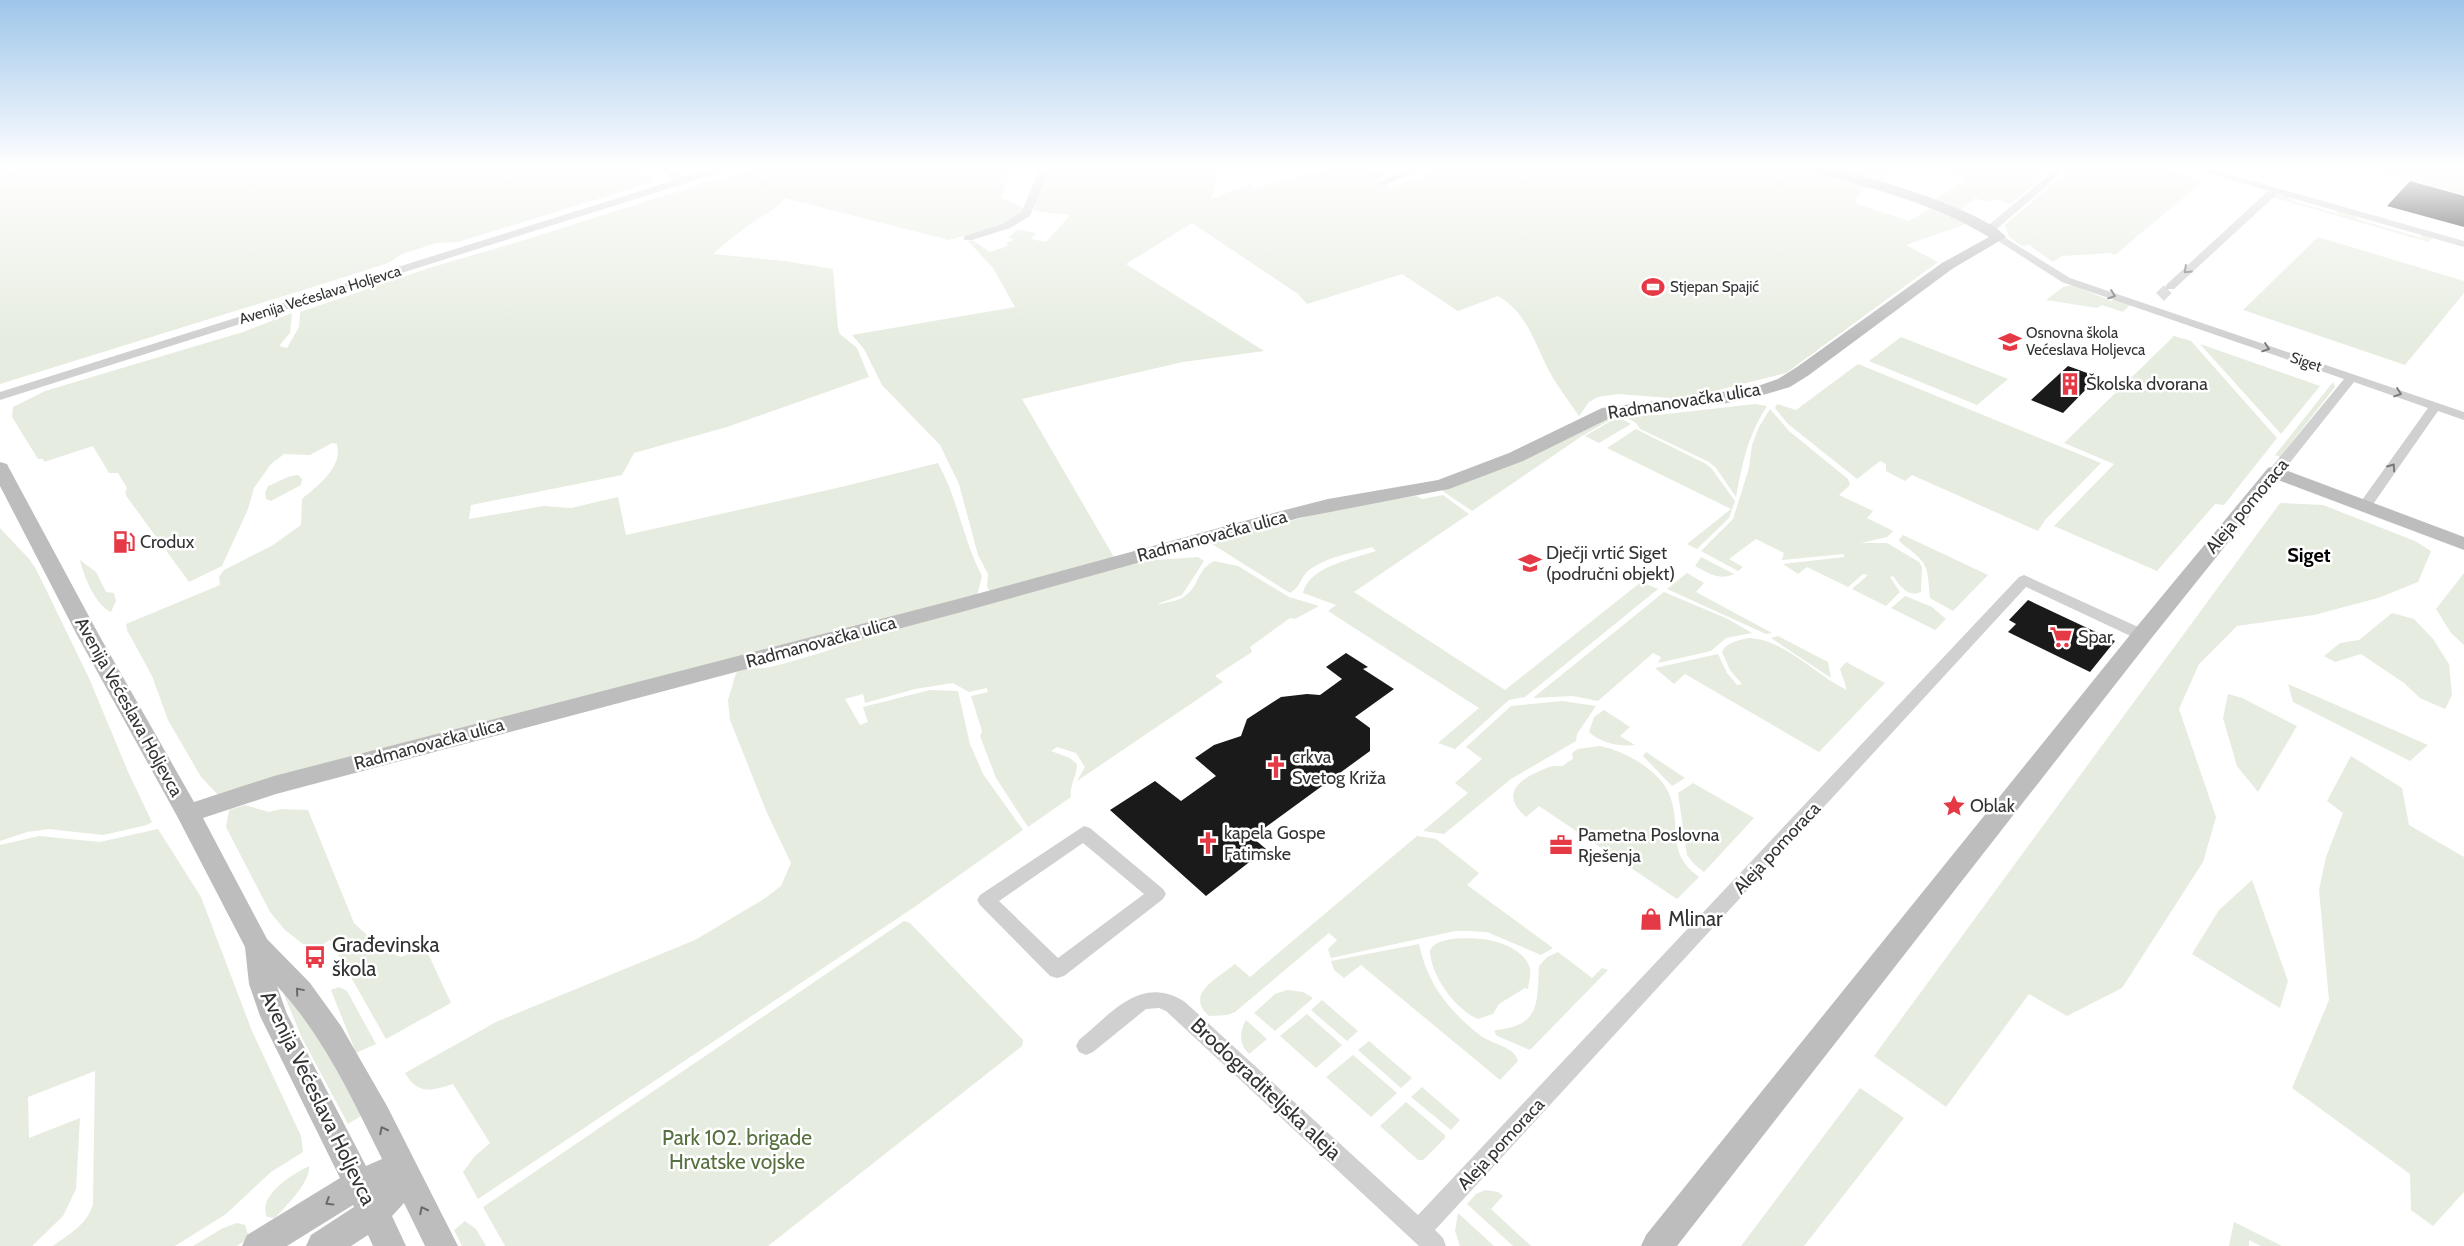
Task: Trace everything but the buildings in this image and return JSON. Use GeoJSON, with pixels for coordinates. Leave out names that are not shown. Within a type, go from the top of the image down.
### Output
{"type":"FeatureCollection","features":[{"type":"Feature","properties":{"kind":"street","name":"Avenija Većeslava Holjevca"},"geometry":{"type":"LineString","coordinates":[[0,396],[543,225]]}},
{"type":"Feature","properties":{"kind":"street"},"geometry":{"type":"LineString","coordinates":[[968,238],[1007,225]]}},
{"type":"Feature","properties":{"kind":"street"},"geometry":{"type":"LineString","coordinates":[[1976,225],[1994,233],[2002,225]]}},
{"type":"Feature","properties":{"kind":"street"},"geometry":{"type":"LineString","coordinates":[[2170,287],[2237,225]]}},
{"type":"Feature","properties":{"kind":"street"},"geometry":{"type":"LineString","coordinates":[[2398,225],[2464,244]]}},
{"type":"Feature","properties":{"kind":"street","name":"Siget"},"geometry":{"type":"LineString","coordinates":[[1994,233],[2066,280],[2464,416]]}},
{"type":"Feature","properties":{"kind":"street","name":"Radmanovačka ulica"},"geometry":{"type":"LineString","coordinates":[[188,813],[274,785],[958,606],[1310,509],[1432,488],[1516,457],[1608,412],[1688,403],[1756,392],[1790,380],[1994,233]]}},
{"type":"Feature","properties":{"kind":"street"},"geometry":{"type":"LineString","coordinates":[[2147,307],[2158,298]]}},
{"type":"Feature","properties":{"kind":"street","name":"Aleja pomoraca"},"geometry":{"type":"LineString","coordinates":[[1657,1246],[2142,635],[2352,377]]}},
{"type":"Feature","properties":{"kind":"street"},"geometry":{"type":"LineString","coordinates":[[2364,506],[2435,406]]}},
{"type":"Feature","properties":{"kind":"street","name":"Avenija Većeslava Holjevca"},"geometry":{"type":"LineString","coordinates":[[0,468],[88,635],[188,813],[258,946],[300,991],[331,1035],[376,1116],[442,1246]]}},
{"type":"Feature","properties":{"kind":"street"},"geometry":{"type":"LineString","coordinates":[[2275,472],[2464,544]]}},
{"type":"Feature","properties":{"kind":"street","name":"Aleja pomoraca"},"geometry":{"type":"LineString","coordinates":[[1419,1231],[2024,580],[2142,635]]}},
{"type":"Feature","properties":{"kind":"street"},"geometry":{"type":"LineString","coordinates":[[1084,832],[1157,894],[1057,970],[986,900],[1084,832]]}},
{"type":"Feature","properties":{"kind":"street","name":"Avenija Većeslava Holjevca"},"geometry":{"type":"LineString","coordinates":[[258,946],[263,984],[274,1016],[390,1246]]}},
{"type":"Feature","properties":{"kind":"street","name":"Brodograditeljska aleja"},"geometry":{"type":"LineString","coordinates":[[1086,1046],[1146,999],[1168,1001],[1178,1008],[1435,1246]]}},
{"type":"Feature","properties":{"kind":"street"},"geometry":{"type":"LineString","coordinates":[[258,1246],[358,1184],[388,1172],[405,1173],[395,1192],[373,1213],[322,1246]]}},
{"type":"Feature","properties":{"kind":"green space"},"geometry":{"type":"Polygon","coordinates":[[[0,225],[513,225],[458,242],[436,243],[402,254],[388,263],[0,384],[0,225]]]}},
{"type":"Feature","properties":{"kind":"green space"},"geometry":{"type":"Polygon","coordinates":[[[571,225],[749,225],[713,254],[785,261],[833,269],[840,334],[857,348],[869,377],[727,427],[634,453],[622,475],[471,505],[469,519],[544,506],[571,508],[618,497],[626,535],[837,488],[938,463],[951,491],[975,562],[982,576],[977,595],[220,797],[201,777],[168,720],[152,676],[127,630],[126,624],[220,585],[219,577],[224,570],[273,545],[301,525],[302,499],[322,482],[333,468],[338,453],[337,444],[332,443],[310,455],[284,454],[271,464],[254,488],[248,509],[222,566],[189,582],[127,497],[125,493],[127,488],[118,473],[109,473],[93,446],[44,462],[43,459],[38,459],[12,417],[13,407],[45,391],[243,332],[292,313],[290,333],[279,346],[287,348],[299,327],[300,312],[429,268],[571,225]]]}},
{"type":"Feature","properties":{"kind":"green space"},"geometry":{"type":"Polygon","coordinates":[[[891,225],[1000,225],[949,240],[891,225]]]}},
{"type":"Feature","properties":{"kind":"green space"},"geometry":{"type":"Polygon","coordinates":[[[1061,225],[1189,225],[1126,264],[1264,351],[1183,362],[1022,399],[1115,559],[991,592],[987,587],[988,574],[978,555],[959,484],[940,445],[882,385],[864,349],[852,335],[1015,307],[993,268],[968,241],[972,240],[990,252],[1009,245],[1006,243],[1014,240],[1008,237],[1018,230],[1037,233],[1031,239],[1046,242],[1061,225]]]}},
{"type":"Feature","properties":{"kind":"green space"},"geometry":{"type":"Polygon","coordinates":[[[1195,225],[1963,225],[1906,245],[1938,262],[1786,373],[1683,399],[1618,394],[1598,397],[1589,402],[1579,416],[1553,378],[1525,322],[1509,303],[1498,296],[1458,311],[1402,274],[1307,304],[1298,294],[1195,225]]]}},
{"type":"Feature","properties":{"kind":"green space"},"geometry":{"type":"Polygon","coordinates":[[[2005,225],[2151,225],[2115,255],[2110,253],[2062,256],[2053,262],[2029,245],[2022,246],[2009,237],[2005,225]]]}},
{"type":"Feature","properties":{"kind":"green space"},"geometry":{"type":"Polygon","coordinates":[[[2369,225],[2378,225],[2422,238],[2420,234],[2433,238],[2428,242],[2369,225]]]}},
{"type":"Feature","properties":{"kind":"green space"},"geometry":{"type":"Polygon","coordinates":[[[2318,237],[2464,281],[2464,293],[2405,365],[2243,310],[2318,237]]]}},
{"type":"Feature","properties":{"kind":"green space"},"geometry":{"type":"Polygon","coordinates":[[[2073,285],[2111,301],[2115,299],[2132,303],[2123,312],[2102,305],[2097,308],[2046,300],[2063,287],[2073,285]]]}},
{"type":"Feature","properties":{"kind":"green space"},"geometry":{"type":"Polygon","coordinates":[[[2174,336],[2191,341],[2277,438],[2224,505],[2215,504],[2157,571],[2054,526],[2114,464],[2064,443],[2174,336]]]}},
{"type":"Feature","properties":{"kind":"green space"},"geometry":{"type":"Polygon","coordinates":[[[1901,337],[2008,379],[1977,405],[1869,361],[1901,337]]]}},
{"type":"Feature","properties":{"kind":"green space"},"geometry":{"type":"Polygon","coordinates":[[[2200,344],[2320,386],[2281,434],[2200,344]]]}},
{"type":"Feature","properties":{"kind":"green space"},"geometry":{"type":"Polygon","coordinates":[[[1858,364],[2101,463],[2045,520],[2038,531],[1912,475],[1905,481],[1886,471],[1886,464],[1880,461],[1857,479],[1788,424],[1775,408],[1777,404],[1796,410],[1858,364]]]}},
{"type":"Feature","properties":{"kind":"green space"},"geometry":{"type":"Polygon","coordinates":[[[2333,382],[2335,387],[2280,457],[2275,455],[2333,382]]]}},
{"type":"Feature","properties":{"kind":"green space"},"geometry":{"type":"Polygon","coordinates":[[[1755,404],[1767,406],[1750,439],[1736,497],[1716,468],[1709,462],[1640,429],[1636,423],[1624,416],[1658,415],[1755,404]]]}},
{"type":"Feature","properties":{"kind":"green space"},"geometry":{"type":"Polygon","coordinates":[[[1770,409],[1789,431],[1848,479],[1850,485],[1839,495],[1873,511],[1867,518],[1893,531],[1887,537],[1861,543],[1887,543],[1919,562],[1922,567],[1921,592],[1908,592],[1893,576],[1890,577],[1900,592],[1886,606],[1852,589],[1868,575],[1863,574],[1848,587],[1807,567],[1798,574],[1783,564],[1844,557],[1844,554],[1782,560],[1784,553],[1756,539],[1729,559],[1743,567],[1738,571],[1701,551],[1733,519],[1749,468],[1752,445],[1759,427],[1770,409]]]}},
{"type":"Feature","properties":{"kind":"green space"},"geometry":{"type":"Polygon","coordinates":[[[1614,415],[1631,424],[1599,443],[1585,436],[1615,417],[1582,436],[1472,511],[1441,490],[1614,415]]]}},
{"type":"Feature","properties":{"kind":"green space"},"geometry":{"type":"Polygon","coordinates":[[[1636,429],[1706,464],[1712,469],[1735,501],[1729,518],[1697,549],[1687,544],[1731,509],[1607,448],[1636,429]]]}},
{"type":"Feature","properties":{"kind":"green space"},"geometry":{"type":"Polygon","coordinates":[[[298,475],[302,479],[301,485],[271,501],[266,499],[265,493],[268,486],[298,475]]]}},
{"type":"Feature","properties":{"kind":"green space"},"geometry":{"type":"Polygon","coordinates":[[[1443,495],[1469,514],[1354,592],[1505,690],[1641,582],[1658,589],[1525,697],[1509,700],[1455,749],[1438,743],[1479,708],[1328,611],[1336,605],[1303,593],[1307,584],[1323,570],[1376,551],[1372,547],[1323,562],[1306,572],[1294,591],[1290,593],[1212,544],[1216,541],[1339,508],[1416,496],[1422,499],[1443,495]]]}},
{"type":"Feature","properties":{"kind":"green space"},"geometry":{"type":"Polygon","coordinates":[[[2280,503],[2323,505],[2415,541],[2431,551],[2418,582],[2378,598],[2314,615],[2237,626],[2199,664],[2179,709],[2216,817],[2203,862],[2122,988],[2067,1016],[2029,994],[1946,1107],[1874,1056],[2280,503]]]}},
{"type":"Feature","properties":{"kind":"green space"},"geometry":{"type":"Polygon","coordinates":[[[0,528],[30,560],[37,571],[89,678],[129,774],[152,822],[147,825],[103,835],[49,829],[27,832],[0,841],[0,528]]]}},
{"type":"Feature","properties":{"kind":"green space"},"geometry":{"type":"Polygon","coordinates":[[[1903,535],[1988,575],[1953,611],[1930,598],[1925,566],[1917,556],[1901,543],[1899,540],[1903,535]]]}},
{"type":"Feature","properties":{"kind":"green space"},"geometry":{"type":"Polygon","coordinates":[[[1198,557],[1204,561],[1182,595],[1157,604],[1180,599],[1187,595],[1202,571],[1214,561],[1238,566],[1289,597],[1319,606],[1295,619],[1290,618],[1250,647],[1252,652],[1215,676],[1223,682],[1077,781],[1085,767],[1076,753],[1057,747],[1051,751],[1070,758],[1077,764],[1071,797],[1028,827],[996,778],[980,736],[982,731],[971,696],[988,692],[987,688],[969,692],[953,683],[915,689],[865,703],[863,694],[845,699],[860,725],[868,722],[863,707],[930,690],[958,691],[970,744],[983,774],[1023,830],[913,908],[478,1199],[463,1172],[475,1156],[490,1143],[453,1084],[432,1089],[420,1088],[405,1073],[496,1022],[695,940],[764,899],[781,886],[791,863],[767,813],[730,720],[728,700],[736,673],[748,669],[766,668],[795,661],[867,636],[1143,561],[1198,557]]]}},
{"type":"Feature","properties":{"kind":"green space"},"geometry":{"type":"Polygon","coordinates":[[[1701,557],[1734,574],[1724,577],[1714,575],[1695,566],[1701,557]]]}},
{"type":"Feature","properties":{"kind":"green space"},"geometry":{"type":"Polygon","coordinates":[[[80,560],[96,572],[106,592],[114,593],[116,601],[111,612],[105,609],[95,597],[84,574],[80,560]]]}},
{"type":"Feature","properties":{"kind":"green space"},"geometry":{"type":"Polygon","coordinates":[[[1687,573],[1704,583],[1696,592],[1772,633],[1766,634],[1667,589],[1687,573]]]}},
{"type":"Feature","properties":{"kind":"green space"},"geometry":{"type":"Polygon","coordinates":[[[2464,573],[2464,645],[2451,633],[2436,609],[2464,573]]]}},
{"type":"Feature","properties":{"kind":"green space"},"geometry":{"type":"Polygon","coordinates":[[[1664,592],[1728,619],[1752,633],[1726,638],[1711,651],[1658,663],[1661,657],[1653,653],[1598,701],[1573,696],[1533,698],[1664,592]]]}},
{"type":"Feature","properties":{"kind":"green space"},"geometry":{"type":"Polygon","coordinates":[[[1905,596],[1932,607],[1946,619],[1935,630],[1891,608],[1905,596]]]}},
{"type":"Feature","properties":{"kind":"green space"},"geometry":{"type":"Polygon","coordinates":[[[2392,613],[2414,619],[2433,639],[2449,664],[2452,695],[2445,709],[2420,698],[2404,683],[2361,654],[2335,662],[2324,656],[2340,643],[2359,640],[2392,613]]]}},
{"type":"Feature","properties":{"kind":"green space"},"geometry":{"type":"Polygon","coordinates":[[[1778,636],[1828,662],[1831,678],[1771,638],[1778,636]]]}},
{"type":"Feature","properties":{"kind":"green space"},"geometry":{"type":"Polygon","coordinates":[[[1748,638],[1774,644],[1847,690],[1840,669],[1846,662],[1885,683],[1819,752],[1685,674],[1674,684],[1655,668],[1718,654],[1727,673],[1737,685],[1742,684],[1730,670],[1722,652],[1729,644],[1748,638]]]}},
{"type":"Feature","properties":{"kind":"green space"},"geometry":{"type":"Polygon","coordinates":[[[2288,684],[2428,745],[2410,761],[2293,702],[2288,684]]]}},
{"type":"Feature","properties":{"kind":"green space"},"geometry":{"type":"Polygon","coordinates":[[[2228,694],[2242,698],[2297,726],[2258,792],[2237,766],[2223,718],[2228,694]]]}},
{"type":"Feature","properties":{"kind":"green space"},"geometry":{"type":"Polygon","coordinates":[[[1562,701],[1596,706],[1577,734],[1576,741],[1511,779],[1444,834],[1423,831],[1468,793],[1455,783],[1482,759],[1466,747],[1511,706],[1562,701]]]}},
{"type":"Feature","properties":{"kind":"green space"},"geometry":{"type":"Polygon","coordinates":[[[1604,710],[1630,727],[1620,736],[1635,745],[1611,743],[1599,739],[1589,732],[1594,717],[1604,710]]]}},
{"type":"Feature","properties":{"kind":"green space"},"geometry":{"type":"Polygon","coordinates":[[[1600,746],[1620,752],[1641,764],[1659,778],[1670,796],[1675,819],[1678,849],[1688,868],[1699,877],[1677,899],[1539,806],[1526,817],[1518,808],[1514,800],[1514,793],[1517,786],[1523,781],[1549,767],[1563,766],[1573,759],[1572,753],[1578,749],[1600,746]]]}},
{"type":"Feature","properties":{"kind":"green space"},"geometry":{"type":"Polygon","coordinates":[[[1646,752],[1685,778],[1672,786],[1643,756],[1646,752]]]}},
{"type":"Feature","properties":{"kind":"green space"},"geometry":{"type":"Polygon","coordinates":[[[2351,756],[2402,788],[2409,825],[2464,857],[2464,1192],[2433,1226],[2411,1210],[2410,1174],[2292,1088],[2329,1000],[2319,890],[2326,857],[2343,813],[2327,801],[2351,756]]]}},
{"type":"Feature","properties":{"kind":"green space"},"geometry":{"type":"Polygon","coordinates":[[[1693,783],[1754,818],[1704,872],[1687,855],[1678,793],[1693,783]]]}},
{"type":"Feature","properties":{"kind":"green space"},"geometry":{"type":"Polygon","coordinates":[[[245,805],[269,812],[281,809],[308,810],[354,923],[383,950],[401,957],[425,947],[451,1003],[386,1039],[330,940],[312,951],[285,930],[270,912],[226,827],[229,810],[245,805]]]}},
{"type":"Feature","properties":{"kind":"green space"},"geometry":{"type":"Polygon","coordinates":[[[158,829],[201,897],[252,1031],[301,1136],[303,1152],[271,1172],[226,1214],[175,1246],[53,1246],[82,1223],[91,1211],[93,1204],[95,1071],[28,1097],[29,1138],[80,1118],[76,1189],[63,1216],[32,1246],[0,1246],[0,845],[39,836],[100,842],[158,829]]]}},
{"type":"Feature","properties":{"kind":"green space"},"geometry":{"type":"Polygon","coordinates":[[[1417,836],[1436,839],[1479,873],[1467,885],[1553,948],[1541,955],[1487,932],[1455,931],[1331,958],[1328,949],[1337,940],[1329,933],[1235,1012],[1227,1015],[1209,1016],[1202,1008],[1200,1001],[1202,994],[1213,981],[1235,964],[1250,977],[1417,836]]]}},
{"type":"Feature","properties":{"kind":"green space"},"geometry":{"type":"Polygon","coordinates":[[[2252,880],[2288,981],[2280,1008],[2192,954],[2219,910],[2252,880]]]}},
{"type":"Feature","properties":{"kind":"green space","name":"Park 102. brigade Hrvatske vojske"},"geometry":{"type":"Polygon","coordinates":[[[904,921],[910,923],[1023,1040],[1022,1046],[768,1246],[505,1246],[483,1207],[904,921]]]}},
{"type":"Feature","properties":{"kind":"green space"},"geometry":{"type":"Polygon","coordinates":[[[1461,938],[1482,939],[1504,944],[1518,952],[1527,962],[1530,974],[1528,989],[1525,988],[1499,1004],[1493,1014],[1478,1019],[1461,1008],[1446,991],[1431,961],[1430,951],[1433,946],[1445,940],[1461,938]]]}},
{"type":"Feature","properties":{"kind":"green space"},"geometry":{"type":"Polygon","coordinates":[[[1419,944],[1428,972],[1441,996],[1450,1007],[1481,1036],[1508,1049],[1516,1056],[1518,1061],[1500,1080],[1361,965],[1344,978],[1334,970],[1331,961],[1419,944]]]}},
{"type":"Feature","properties":{"kind":"green space"},"geometry":{"type":"Polygon","coordinates":[[[1558,952],[1592,978],[1602,968],[1608,970],[1530,1050],[1497,1036],[1494,1031],[1522,1023],[1529,1017],[1534,1010],[1536,1001],[1539,966],[1547,957],[1558,952]]]}},
{"type":"Feature","properties":{"kind":"green space"},"geometry":{"type":"Polygon","coordinates":[[[339,987],[347,991],[376,1044],[356,1053],[331,990],[339,987]]]}},
{"type":"Feature","properties":{"kind":"green space"},"geometry":{"type":"Polygon","coordinates":[[[1287,990],[1303,992],[1313,998],[1275,1031],[1254,1013],[1275,994],[1287,990]]]}},
{"type":"Feature","properties":{"kind":"green space"},"geometry":{"type":"Polygon","coordinates":[[[283,992],[313,1026],[364,1114],[348,1124],[301,1036],[283,992]]]}},
{"type":"Feature","properties":{"kind":"green space"},"geometry":{"type":"Polygon","coordinates":[[[1322,1000],[1358,1031],[1347,1041],[1311,1010],[1322,1000]]]}},
{"type":"Feature","properties":{"kind":"green space"},"geometry":{"type":"Polygon","coordinates":[[[1307,1014],[1342,1045],[1316,1068],[1280,1036],[1307,1014]]]}},
{"type":"Feature","properties":{"kind":"green space"},"geometry":{"type":"Polygon","coordinates":[[[1246,1020],[1267,1039],[1249,1054],[1243,1046],[1241,1038],[1246,1020]]]}},
{"type":"Feature","properties":{"kind":"green space"},"geometry":{"type":"Polygon","coordinates":[[[1369,1041],[1412,1078],[1401,1088],[1358,1050],[1369,1041]]]}},
{"type":"Feature","properties":{"kind":"green space"},"geometry":{"type":"Polygon","coordinates":[[[1353,1055],[1397,1093],[1371,1117],[1326,1077],[1353,1055]]]}},
{"type":"Feature","properties":{"kind":"green space"},"geometry":{"type":"Polygon","coordinates":[[[1422,1087],[1460,1120],[1451,1130],[1411,1097],[1422,1087]]]}},
{"type":"Feature","properties":{"kind":"green space"},"geometry":{"type":"Polygon","coordinates":[[[1860,1088],[1904,1118],[1804,1246],[1741,1246],[1860,1088]]]}},
{"type":"Feature","properties":{"kind":"green space"},"geometry":{"type":"Polygon","coordinates":[[[1406,1102],[1445,1135],[1445,1138],[1423,1160],[1418,1160],[1380,1126],[1406,1102]]]}},
{"type":"Feature","properties":{"kind":"green space"},"geometry":{"type":"Polygon","coordinates":[[[309,1166],[309,1172],[302,1187],[275,1218],[267,1217],[265,1209],[272,1193],[294,1174],[309,1166]]]}},
{"type":"Feature","properties":{"kind":"green space"},"geometry":{"type":"Polygon","coordinates":[[[1485,1190],[1498,1192],[1503,1196],[1491,1209],[1531,1246],[1513,1246],[1467,1204],[1476,1194],[1485,1190]]]}},
{"type":"Feature","properties":{"kind":"green space"},"geometry":{"type":"Polygon","coordinates":[[[1458,1213],[1494,1246],[1460,1246],[1455,1231],[1458,1213]]]}},
{"type":"Feature","properties":{"kind":"green space"},"geometry":{"type":"Polygon","coordinates":[[[465,1221],[476,1229],[486,1246],[462,1246],[454,1230],[465,1221]]]}},
{"type":"Feature","properties":{"kind":"green space"},"geometry":{"type":"Polygon","coordinates":[[[2234,1222],[2282,1246],[2261,1246],[2249,1240],[2249,1246],[2229,1246],[2234,1222]]]}},
{"type":"Feature","properties":{"kind":"green space"},"geometry":{"type":"Polygon","coordinates":[[[237,1223],[245,1225],[249,1238],[237,1246],[193,1246],[223,1228],[237,1223]]]}},
{"type":"Feature","properties":{"kind":"tunnel"},"geometry":{"type":"LineString","coordinates":[[2160,297],[2170,287]]}},
{"type":"Feature","properties":{"kind":"place","name":"Stjepan Spajić"},"geometry":{"type":"Point","coordinates":[1653,287]}},
{"type":"Feature","properties":{"kind":"place","name":"Osnovna škola Većeslava Holjevca"},"geometry":{"type":"Point","coordinates":[2010,342]}},
{"type":"Feature","properties":{"kind":"place","name":"Školska dvorana"},"geometry":{"type":"Point","coordinates":[2070,384]}},
{"type":"Feature","properties":{"kind":"place","name":"Crodux"},"geometry":{"type":"Point","coordinates":[124,542]}},
{"type":"Feature","properties":{"kind":"place","name":"Dječji vrtić Siget (područni objekt)"},"geometry":{"type":"Point","coordinates":[1530,563]}},
{"type":"Feature","properties":{"kind":"place","name":"Spar"},"geometry":{"type":"Point","coordinates":[2061,637]}},
{"type":"Feature","properties":{"kind":"place","name":"crkva Svetog Križa"},"geometry":{"type":"Point","coordinates":[1276,767]}},
{"type":"Feature","properties":{"kind":"place","name":"Oblak"},"geometry":{"type":"Point","coordinates":[1954,806]}},
{"type":"Feature","properties":{"kind":"place","name":"kapela Gospe Fatimske"},"geometry":{"type":"Point","coordinates":[1208,843]}},
{"type":"Feature","properties":{"kind":"place","name":"Pametna Poslovna Rješenja"},"geometry":{"type":"Point","coordinates":[1561,845]}},
{"type":"Feature","properties":{"kind":"place","name":"Mlinar"},"geometry":{"type":"Point","coordinates":[1651,919]}},
{"type":"Feature","properties":{"kind":"place","name":"Građevinska škola"},"geometry":{"type":"Point","coordinates":[315,957]}},
{"type":"Feature","properties":{"kind":"district","name":"Siget"},"geometry":{"type":"Point","coordinates":[2309,555]}}]}
